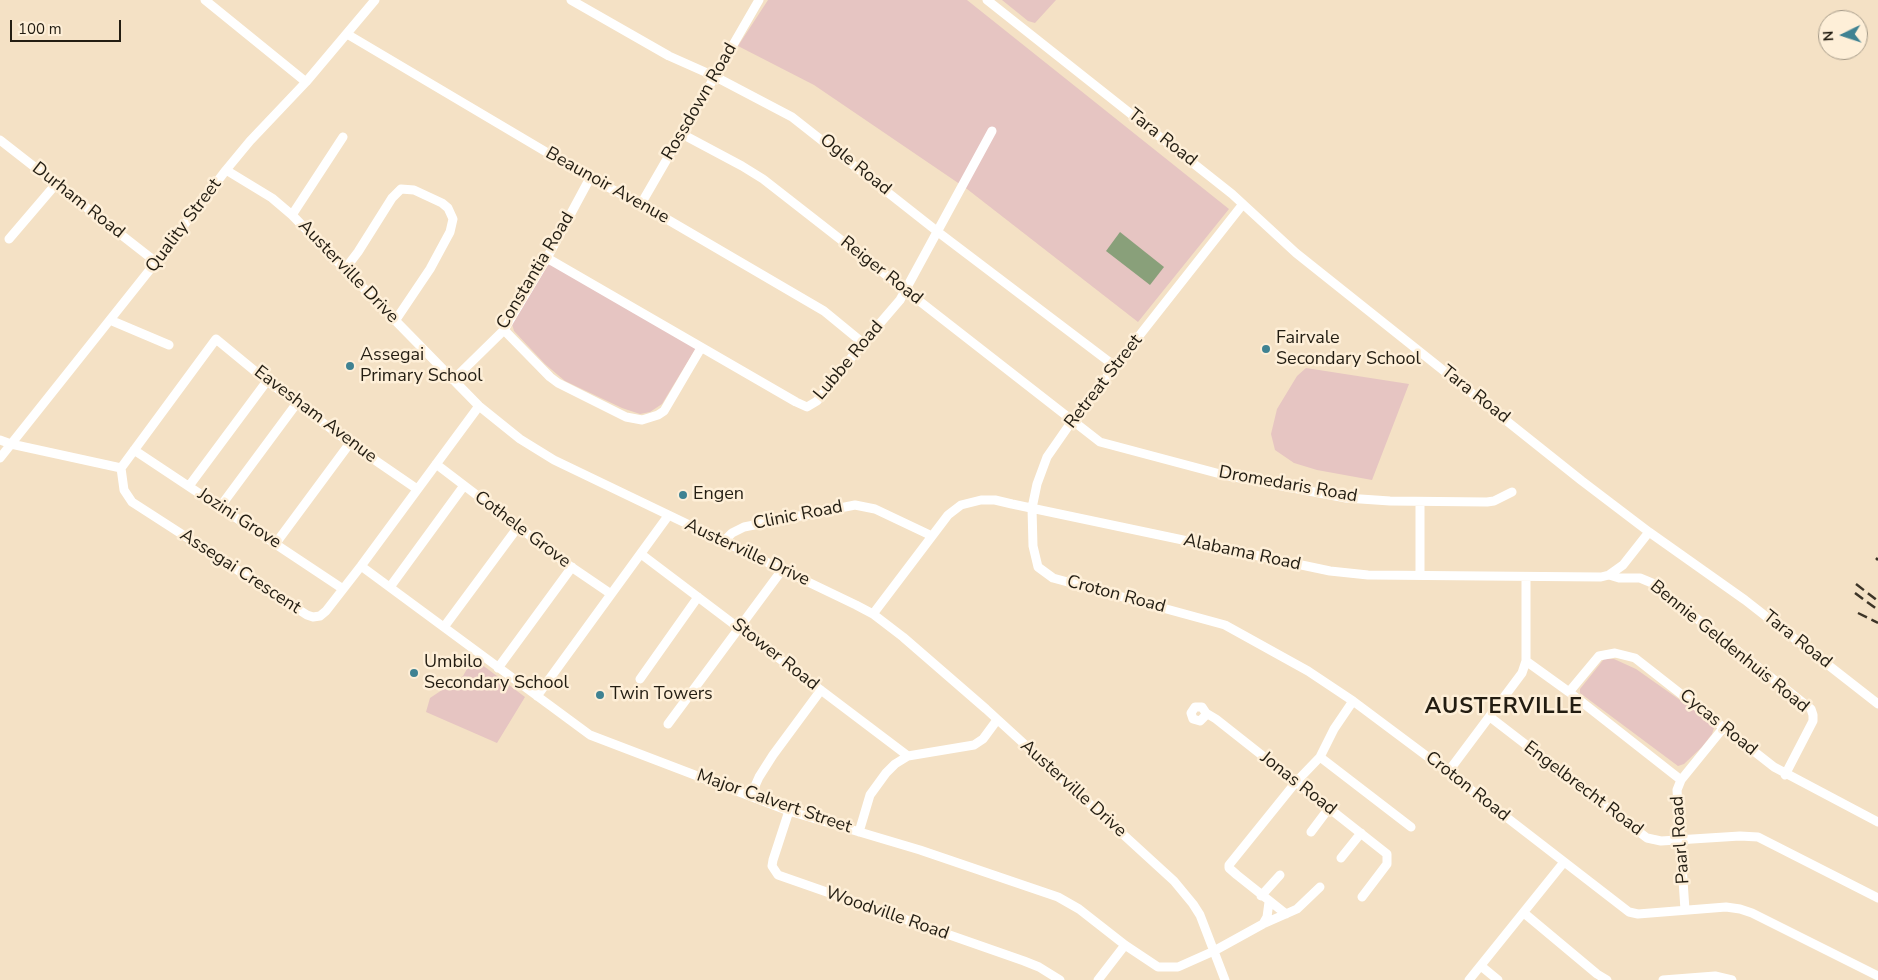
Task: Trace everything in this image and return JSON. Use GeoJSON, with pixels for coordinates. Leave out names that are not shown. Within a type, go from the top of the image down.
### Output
{"type":"FeatureCollection","features":[{"type":"Feature","properties":{"kind":"street"},"geometry":{"type":"LineString","coordinates":[[205,0],[306,82]]}},
{"type":"Feature","properties":{"kind":"street","name":"Quality Street"},"geometry":{"type":"LineString","coordinates":[[0,458],[156,262],[226,170],[250,141],[306,82],[375,0]]}},
{"type":"Feature","properties":{"kind":"street","name":"Ogle Road"},"geometry":{"type":"LineString","coordinates":[[571,0],[668,56],[714,76],[781,110],[805,125],[938,232],[1116,367]]}},
{"type":"Feature","properties":{"kind":"street","name":"Rossdown Road"},"geometry":{"type":"LineString","coordinates":[[641,204],[760,0]]}},
{"type":"Feature","properties":{"kind":"street","name":"Tara Road"},"geometry":{"type":"LineString","coordinates":[[987,0],[1184,155],[1243,204],[1296,253],[1582,481],[1648,532],[1745,600],[1878,704]]}},
{"type":"Feature","properties":{"kind":"street","name":"Beaunoir Avenue"},"geometry":{"type":"LineString","coordinates":[[347,34],[590,178],[641,204],[824,311],[863,343]]}},
{"type":"Feature","properties":{"kind":"street","name":"Lubbe Road"},"geometry":{"type":"LineString","coordinates":[[547,258],[796,402],[807,406],[817,401],[863,343],[896,306],[992,131]]}},
{"type":"Feature","properties":{"kind":"street","name":"Reiger Road"},"geometry":{"type":"LineString","coordinates":[[682,134],[763,179],[1072,421]]}},
{"type":"Feature","properties":{"kind":"street"},"geometry":{"type":"LineString","coordinates":[[292,214],[343,137]]}},
{"type":"Feature","properties":{"kind":"street","name":"Durham Road"},"geometry":{"type":"LineString","coordinates":[[0,140],[156,262]]}},
{"type":"Feature","properties":{"kind":"street","name":"Austerville Drive"},"geometry":{"type":"LineString","coordinates":[[226,170],[272,198],[292,214],[479,406],[502,426],[535,450],[873,614],[933,662],[1174,881],[1189,898],[1200,915],[1225,980]]}},
{"type":"Feature","properties":{"kind":"street","name":"Constantia Road"},"geometry":{"type":"LineString","coordinates":[[454,380],[504,330],[547,258],[590,178]]}},
{"type":"Feature","properties":{"kind":"street"},"geometry":{"type":"LineString","coordinates":[[9,239],[56,184]]}},
{"type":"Feature","properties":{"kind":"street"},"geometry":{"type":"LineString","coordinates":[[345,269],[392,198],[401,189],[414,190],[442,203],[448,208],[453,219],[450,232],[430,268],[395,321]]}},
{"type":"Feature","properties":{"kind":"street","name":"Retreat Street"},"geometry":{"type":"LineString","coordinates":[[1053,578],[1038,566],[1033,546],[1032,508],[1037,484],[1047,457],[1072,421],[1243,204]]}},
{"type":"Feature","properties":{"kind":"street"},"geometry":{"type":"LineString","coordinates":[[110,320],[169,345]]}},
{"type":"Feature","properties":{"kind":"street"},"geometry":{"type":"LineString","coordinates":[[504,330],[558,383],[626,417],[642,420],[658,415],[664,410],[702,348]]}},
{"type":"Feature","properties":{"kind":"street","name":"Eavesham Avenue"},"geometry":{"type":"LineString","coordinates":[[134,450],[216,339],[267,381],[350,443],[417,489]]}},
{"type":"Feature","properties":{"kind":"street"},"geometry":{"type":"LineString","coordinates":[[189,486],[267,381]]}},
{"type":"Feature","properties":{"kind":"street"},"geometry":{"type":"LineString","coordinates":[[220,507],[297,402]]}},
{"type":"Feature","properties":{"kind":"street","name":"Assegai Crescent"},"geometry":{"type":"LineString","coordinates":[[121,468],[124,490],[132,502],[307,615],[320,616],[361,566],[479,406]]}},
{"type":"Feature","properties":{"kind":"street","name":"Dromedaris Road"},"geometry":{"type":"LineString","coordinates":[[1072,421],[1093,437],[1111,446],[1224,475],[1334,496],[1390,501],[1491,502],[1512,492]]}},
{"type":"Feature","properties":{"kind":"street"},"geometry":{"type":"LineString","coordinates":[[0,440],[121,468],[134,450]]}},
{"type":"Feature","properties":{"kind":"street"},"geometry":{"type":"LineString","coordinates":[[276,543],[350,443]]}},
{"type":"Feature","properties":{"kind":"street","name":"Jozini Grove"},"geometry":{"type":"LineString","coordinates":[[134,450],[343,589]]}},
{"type":"Feature","properties":{"kind":"street","name":"Cothele Grove"},"geometry":{"type":"LineString","coordinates":[[436,464],[463,487],[611,594]]}},
{"type":"Feature","properties":{"kind":"street"},"geometry":{"type":"LineString","coordinates":[[390,587],[463,487]]}},
{"type":"Feature","properties":{"kind":"street","name":"Alabama Road"},"geometry":{"type":"LineString","coordinates":[[873,614],[948,515],[961,505],[969,502],[995,500],[1330,571],[1368,574],[1594,578],[1609,575]]}},
{"type":"Feature","properties":{"kind":"street"},"geometry":{"type":"LineString","coordinates":[[1420,502],[1420,575]]}},
{"type":"Feature","properties":{"kind":"street","name":"Clinic Road"},"geometry":{"type":"LineString","coordinates":[[723,542],[732,533],[744,526],[855,505],[875,509],[932,536]]}},
{"type":"Feature","properties":{"kind":"street"},"geometry":{"type":"LineString","coordinates":[[537,696],[668,516]]}},
{"type":"Feature","properties":{"kind":"street"},"geometry":{"type":"LineString","coordinates":[[444,628],[518,527]]}},
{"type":"Feature","properties":{"kind":"street"},"geometry":{"type":"LineString","coordinates":[[1609,575],[1623,565],[1648,532]]}},
{"type":"Feature","properties":{"kind":"street","name":"Stower Road"},"geometry":{"type":"LineString","coordinates":[[641,554],[908,756]]}},
{"type":"Feature","properties":{"kind":"street","name":"Major Calvert Street"},"geometry":{"type":"LineString","coordinates":[[361,566],[582,730],[600,740],[751,795],[789,811],[929,854],[1058,897],[1079,909],[1125,945],[1158,967],[1178,967],[1214,951],[1263,924],[1298,909],[1320,887]]}},
{"type":"Feature","properties":{"kind":"street"},"geometry":{"type":"LineString","coordinates":[[498,668],[572,567]]}},
{"type":"Feature","properties":{"kind":"street"},"geometry":{"type":"LineString","coordinates":[[668,724],[782,570]]}},
{"type":"Feature","properties":{"kind":"street","name":"Bennie Geldenhuis Road"},"geometry":{"type":"LineString","coordinates":[[1609,575],[1619,578],[1640,578],[1652,583],[1810,709],[1813,721],[1785,775]]}},
{"type":"Feature","properties":{"kind":"street"},"geometry":{"type":"LineString","coordinates":[[1448,772],[1518,681],[1522,673],[1526,661],[1526,577]]}},
{"type":"Feature","properties":{"kind":"street","name":"Croton Road"},"geometry":{"type":"LineString","coordinates":[[1053,578],[1225,625],[1308,671],[1353,701],[1448,772],[1629,912],[1638,914],[1726,907],[1740,909],[1752,913],[1878,976]]}},
{"type":"Feature","properties":{"kind":"street"},"geometry":{"type":"LineString","coordinates":[[640,679],[698,597]]}},
{"type":"Feature","properties":{"kind":"street","name":"Cycas Road"},"geometry":{"type":"LineString","coordinates":[[1569,692],[1599,656],[1625,654],[1642,662],[1785,775],[1878,822]]}},
{"type":"Feature","properties":{"kind":"street"},"geometry":{"type":"LineString","coordinates":[[1526,661],[1569,692],[1681,780]]}},
{"type":"Feature","properties":{"kind":"street"},"geometry":{"type":"LineString","coordinates":[[751,795],[759,777],[773,755],[821,690]]}},
{"type":"Feature","properties":{"kind":"street"},"geometry":{"type":"LineString","coordinates":[[1286,914],[1261,896],[1232,871],[1229,865],[1296,782],[1320,757],[1329,736],[1353,701]]}},
{"type":"Feature","properties":{"kind":"street","name":"Jonas Road"},"geometry":{"type":"LineString","coordinates":[[1206,713],[1384,851],[1388,857],[1387,864],[1362,897]]}},
{"type":"Feature","properties":{"kind":"street","name":"Engelbrecht Road"},"geometry":{"type":"LineString","coordinates":[[1490,717],[1647,838],[1660,841],[1748,835],[1758,837],[1878,898]]}},
{"type":"Feature","properties":{"kind":"street"},"geometry":{"type":"LineString","coordinates":[[858,832],[868,799],[875,787],[894,764],[908,756],[974,745],[983,739],[998,720]]}},
{"type":"Feature","properties":{"kind":"street","name":"Paarl Road"},"geometry":{"type":"LineString","coordinates":[[1685,910],[1677,790],[1681,780],[1724,727]]}},
{"type":"Feature","properties":{"kind":"street"},"geometry":{"type":"LineString","coordinates":[[1320,757],[1410,827]]}},
{"type":"Feature","properties":{"kind":"street"},"geometry":{"type":"LineString","coordinates":[[1310,832],[1330,808]]}},
{"type":"Feature","properties":{"kind":"street","name":"Woodville Road"},"geometry":{"type":"LineString","coordinates":[[789,811],[773,860],[772,866],[778,876],[1024,961],[1039,967],[1060,980]]}},
{"type":"Feature","properties":{"kind":"street"},"geometry":{"type":"LineString","coordinates":[[1341,858],[1361,832]]}},
{"type":"Feature","properties":{"kind":"street"},"geometry":{"type":"LineString","coordinates":[[1469,980],[1564,862]]}},
{"type":"Feature","properties":{"kind":"street"},"geometry":{"type":"LineString","coordinates":[[1261,896],[1280,875]]}},
{"type":"Feature","properties":{"kind":"street"},"geometry":{"type":"LineString","coordinates":[[1263,924],[1267,917],[1269,902]]}},
{"type":"Feature","properties":{"kind":"street"},"geometry":{"type":"LineString","coordinates":[[1524,913],[1607,980]]}},
{"type":"Feature","properties":{"kind":"street"},"geometry":{"type":"LineString","coordinates":[[1098,980],[1125,945]]}},
{"type":"Feature","properties":{"kind":"street"},"geometry":{"type":"LineString","coordinates":[[1481,966],[1498,980]]}},
{"type":"Feature","properties":{"kind":"street"},"geometry":{"type":"LineString","coordinates":[[1663,980],[1715,976],[1722,976],[1732,980]]}},
{"type":"Feature","properties":{"kind":"shaded area"},"geometry":{"type":"Polygon","coordinates":[[[768,0],[967,0],[1229,209],[1138,322],[967,189],[814,85],[738,46],[768,0]]]}},
{"type":"Feature","properties":{"kind":"shaded area"},"geometry":{"type":"Polygon","coordinates":[[[1002,0],[1056,0],[1035,23],[1028,21],[1002,0]]]}},
{"type":"Feature","properties":{"kind":"shaded area"},"geometry":{"type":"Polygon","coordinates":[[[1120,232],[1164,267],[1150,285],[1106,251],[1120,232]]]}},
{"type":"Feature","properties":{"kind":"shaded area"},"geometry":{"type":"Polygon","coordinates":[[[546,265],[553,265],[696,348],[662,404],[650,412],[640,414],[622,408],[565,381],[545,364],[514,331],[512,324],[546,265]]]}},
{"type":"Feature","properties":{"kind":"shaded area"},"geometry":{"type":"Polygon","coordinates":[[[1306,368],[1409,384],[1372,480],[1317,470],[1294,463],[1275,450],[1271,434],[1277,409],[1297,376],[1306,368]]]}},
{"type":"Feature","properties":{"kind":"shaded area"},"geometry":{"type":"Polygon","coordinates":[[[473,658],[525,697],[497,743],[426,712],[430,698],[463,676],[473,658]]]}},
{"type":"Feature","properties":{"kind":"shaded area"},"geometry":{"type":"Polygon","coordinates":[[[1604,659],[1614,659],[1636,669],[1711,722],[1714,728],[1712,734],[1702,747],[1684,764],[1678,766],[1580,693],[1580,689],[1604,659]]]}},
{"type":"Feature","properties":{"kind":"railway"},"geometry":{"type":"LineString","coordinates":[[1856,584],[1878,601]]}},
{"type":"Feature","properties":{"kind":"railway"},"geometry":{"type":"LineString","coordinates":[[1855,593],[1878,610]]}},
{"type":"Feature","properties":{"kind":"railway"},"geometry":{"type":"LineString","coordinates":[[1858,613],[1878,623]]}},
{"type":"Feature","properties":{"kind":"place","name":"Fairvale Secondary School"},"geometry":{"type":"Point","coordinates":[1266,349]}},
{"type":"Feature","properties":{"kind":"place","name":"Assegai Primary School"},"geometry":{"type":"Point","coordinates":[350,366]}},
{"type":"Feature","properties":{"kind":"place","name":"Engen"},"geometry":{"type":"Point","coordinates":[683,495]}},
{"type":"Feature","properties":{"kind":"place","name":"Umbilo Secondary School"},"geometry":{"type":"Point","coordinates":[414,673]}},
{"type":"Feature","properties":{"kind":"place","name":"Twin Towers"},"geometry":{"type":"Point","coordinates":[600,695]}},
{"type":"Feature","properties":{"kind":"district","name":"AUSTERVILLE"},"geometry":{"type":"Point","coordinates":[1504,708]}}]}
